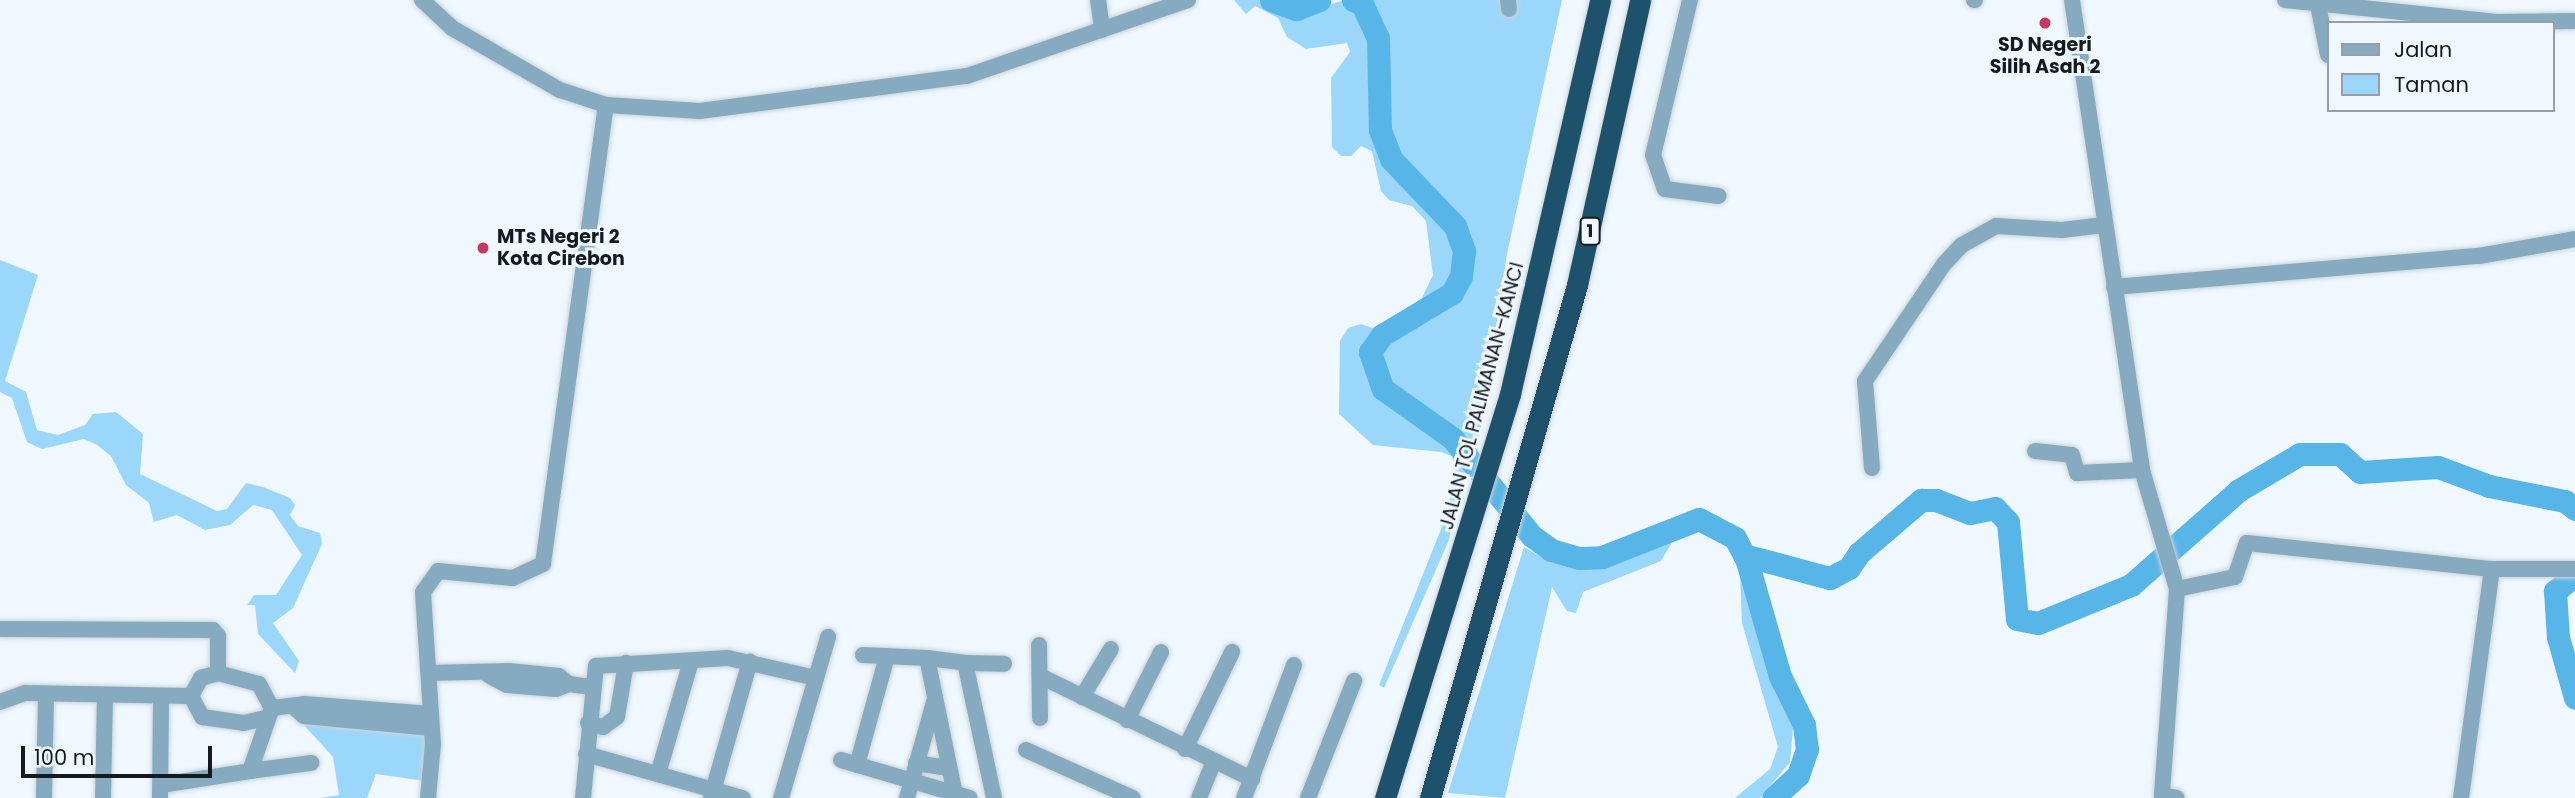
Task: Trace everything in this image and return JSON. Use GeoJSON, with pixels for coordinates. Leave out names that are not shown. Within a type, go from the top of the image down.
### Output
{"type":"FeatureCollection","features":[{"type":"Feature","properties":{"kind":"highway","name":"JALAN TOL PALIMANAN–KANCI"},"geometry":{"type":"LineString","coordinates":[[1385,798],[1470,533],[1510,394],[1600,0]]}},
{"type":"Feature","properties":{"kind":"highway","name":"1"},"geometry":{"type":"LineString","coordinates":[[1430,798],[1529,459],[1580,272],[1640,0]]}},
{"type":"Feature","properties":{"kind":"street"},"geometry":{"type":"LineString","coordinates":[[422,0],[452,28],[534,79],[606,106],[700,111],[950,79],[1188,0]]}},
{"type":"Feature","properties":{"kind":"street"},"geometry":{"type":"LineString","coordinates":[[1098,0],[1102,30]]}},
{"type":"Feature","properties":{"kind":"street"},"geometry":{"type":"LineString","coordinates":[[1690,0],[1653,155],[1665,189],[1719,196]]}},
{"type":"Feature","properties":{"kind":"street"},"geometry":{"type":"LineString","coordinates":[[2072,0],[2142,470],[2159,536],[2177,589],[2162,794],[2177,798]]}},
{"type":"Feature","properties":{"kind":"street"},"geometry":{"type":"LineString","coordinates":[[2285,0],[2488,21]]}},
{"type":"Feature","properties":{"kind":"street"},"geometry":{"type":"LineString","coordinates":[[2316,2],[2326,46]]}},
{"type":"Feature","properties":{"kind":"street"},"geometry":{"type":"LineString","coordinates":[[2554,21],[2575,21]]}},
{"type":"Feature","properties":{"kind":"street"},"geometry":{"type":"LineString","coordinates":[[428,798],[430,673],[422,617],[428,580],[438,571],[458,569],[513,578],[543,564],[606,106]]}},
{"type":"Feature","properties":{"kind":"street"},"geometry":{"type":"LineString","coordinates":[[1872,468],[1865,381],[1944,264],[1962,245],[1996,226],[2062,230],[2104,225]]}},
{"type":"Feature","properties":{"kind":"street"},"geometry":{"type":"LineString","coordinates":[[2114,287],[2479,257],[2575,239]]}},
{"type":"Feature","properties":{"kind":"street"},"geometry":{"type":"LineString","coordinates":[[2035,451],[2072,455],[2077,473],[2142,470]]}},
{"type":"Feature","properties":{"kind":"street"},"geometry":{"type":"LineString","coordinates":[[2177,589],[2235,578],[2247,543],[2493,569],[2572,568]]}},
{"type":"Feature","properties":{"kind":"street"},"geometry":{"type":"LineString","coordinates":[[2461,798],[2493,569]]}},
{"type":"Feature","properties":{"kind":"street"},"geometry":{"type":"LineString","coordinates":[[0,629],[213,630],[218,636],[218,673]]}},
{"type":"Feature","properties":{"kind":"street"},"geometry":{"type":"LineString","coordinates":[[781,798],[828,637]]}},
{"type":"Feature","properties":{"kind":"street"},"geometry":{"type":"LineString","coordinates":[[1039,645],[1040,718]]}},
{"type":"Feature","properties":{"kind":"street"},"geometry":{"type":"LineString","coordinates":[[1082,697],[1111,649]]}},
{"type":"Feature","properties":{"kind":"street"},"geometry":{"type":"LineString","coordinates":[[1127,720],[1161,652]]}},
{"type":"Feature","properties":{"kind":"street"},"geometry":{"type":"LineString","coordinates":[[1185,749],[1232,652]]}},
{"type":"Feature","properties":{"kind":"street"},"geometry":{"type":"LineString","coordinates":[[863,655],[1004,664]]}},
{"type":"Feature","properties":{"kind":"street"},"geometry":{"type":"LineString","coordinates":[[887,656],[849,763],[909,790],[962,796]]}},
{"type":"Feature","properties":{"kind":"street"},"geometry":{"type":"LineString","coordinates":[[927,658],[949,768],[962,796]]}},
{"type":"Feature","properties":{"kind":"street"},"geometry":{"type":"LineString","coordinates":[[658,774],[691,661]]}},
{"type":"Feature","properties":{"kind":"street"},"geometry":{"type":"LineString","coordinates":[[583,798],[590,687],[596,666],[750,661],[816,678]]}},
{"type":"Feature","properties":{"kind":"street"},"geometry":{"type":"LineString","coordinates":[[712,794],[750,661]]}},
{"type":"Feature","properties":{"kind":"street"},"geometry":{"type":"LineString","coordinates":[[588,723],[603,727],[617,717],[626,663]]}},
{"type":"Feature","properties":{"kind":"street"},"geometry":{"type":"LineString","coordinates":[[965,663],[993,798]]}},
{"type":"Feature","properties":{"kind":"street"},"geometry":{"type":"LineString","coordinates":[[1244,798],[1294,665]]}},
{"type":"Feature","properties":{"kind":"street"},"geometry":{"type":"LineString","coordinates":[[191,696],[201,678],[218,673],[259,684],[269,713],[250,771]]}},
{"type":"Feature","properties":{"kind":"street"},"geometry":{"type":"LineString","coordinates":[[430,673],[508,678],[559,676],[569,684],[590,687]]}},
{"type":"Feature","properties":{"kind":"street"},"geometry":{"type":"LineString","coordinates":[[1040,676],[1213,763],[1252,779]]}},
{"type":"Feature","properties":{"kind":"street"},"geometry":{"type":"LineString","coordinates":[[1308,798],[1354,681]]}},
{"type":"Feature","properties":{"kind":"street"},"geometry":{"type":"LineString","coordinates":[[5,699],[46,695],[191,696]]}},
{"type":"Feature","properties":{"kind":"street"},"geometry":{"type":"LineString","coordinates":[[44,798],[46,695]]}},
{"type":"Feature","properties":{"kind":"street"},"geometry":{"type":"LineString","coordinates":[[191,696],[202,717],[244,723],[304,704],[431,721]]}},
{"type":"Feature","properties":{"kind":"street"},"geometry":{"type":"LineString","coordinates":[[103,798],[105,697]]}},
{"type":"Feature","properties":{"kind":"street"},"geometry":{"type":"LineString","coordinates":[[161,697],[160,791],[250,771],[311,763]]}},
{"type":"Feature","properties":{"kind":"street"},"geometry":{"type":"LineString","coordinates":[[909,790],[934,699]]}},
{"type":"Feature","properties":{"kind":"street"},"geometry":{"type":"LineString","coordinates":[[1026,750],[1133,798]]}},
{"type":"Feature","properties":{"kind":"street"},"geometry":{"type":"LineString","coordinates":[[586,754],[658,774],[712,794],[743,798]]}},
{"type":"Feature","properties":{"kind":"street"},"geometry":{"type":"LineString","coordinates":[[916,763],[949,768]]}},
{"type":"Feature","properties":{"kind":"street"},"geometry":{"type":"LineString","coordinates":[[1199,798],[1213,763]]}},
{"type":"Feature","properties":{"kind":"green space"},"geometry":{"type":"Polygon","coordinates":[[[1234,0],[1264,0],[1270,10],[1296,14],[1342,1],[1358,8],[1372,39],[1375,131],[1386,162],[1450,230],[1458,252],[1456,275],[1438,296],[1419,304],[1433,275],[1426,221],[1412,206],[1389,200],[1381,191],[1372,151],[1361,146],[1351,156],[1341,156],[1332,147],[1331,78],[1350,52],[1347,43],[1306,49],[1287,37],[1278,18],[1255,6],[1246,14],[1234,0]]]}},
{"type":"Feature","properties":{"kind":"green space"},"geometry":{"type":"Polygon","coordinates":[[[1367,0],[1562,0],[1507,254],[1477,453],[1387,385],[1378,368],[1376,354],[1386,339],[1456,296],[1467,278],[1470,250],[1460,223],[1396,156],[1386,129],[1383,36],[1367,0]]]}},
{"type":"Feature","properties":{"kind":"green space"},"geometry":{"type":"Polygon","coordinates":[[[0,260],[38,275],[5,381],[26,392],[37,430],[58,435],[85,425],[93,414],[116,412],[143,434],[140,474],[217,511],[227,509],[246,483],[263,487],[290,498],[295,505],[290,515],[298,526],[320,533],[322,544],[293,608],[273,623],[299,661],[295,673],[258,634],[255,605],[247,605],[254,595],[276,595],[302,555],[272,510],[253,505],[230,525],[205,530],[177,515],[154,522],[149,503],[126,485],[111,456],[97,445],[84,439],[42,449],[27,442],[12,398],[0,392],[0,260]]]}},
{"type":"Feature","properties":{"kind":"green space"},"geometry":{"type":"Polygon","coordinates":[[[1361,324],[1378,330],[1365,351],[1378,393],[1449,442],[1466,467],[1449,540],[1384,688],[1379,685],[1447,514],[1455,471],[1452,456],[1441,452],[1373,445],[1339,414],[1340,341],[1348,328],[1361,324]]]}},
{"type":"Feature","properties":{"kind":"green space"},"geometry":{"type":"Polygon","coordinates":[[[1677,534],[1661,561],[1583,592],[1576,613],[1567,611],[1552,587],[1505,798],[1448,793],[1524,547],[1550,562],[1585,567],[1620,560],[1677,534]]]}},
{"type":"Feature","properties":{"kind":"green space"},"geometry":{"type":"Polygon","coordinates":[[[1740,574],[1793,728],[1790,762],[1760,798],[1735,798],[1770,769],[1778,747],[1742,623],[1740,574]]]}},
{"type":"Feature","properties":{"kind":"green space"},"geometry":{"type":"Polygon","coordinates":[[[303,724],[427,731],[425,781],[376,774],[367,798],[321,798],[339,795],[333,757],[303,724]]]}},
{"type":"Feature","properties":{"kind":"waterway"},"geometry":{"type":"LineString","coordinates":[[1271,0],[1296,9],[1319,0]]}},
{"type":"Feature","properties":{"kind":"waterway"},"geometry":{"type":"LineString","coordinates":[[1353,0],[1362,4],[1378,38],[1380,130],[1391,159],[1455,226],[1464,251],[1461,276],[1452,293],[1382,335],[1370,352],[1383,389],[1452,438],[1532,536],[1551,550],[1579,558],[1602,557],[1699,519],[1735,538],[1747,561],[1780,676],[1804,725],[1807,749],[1798,775],[1773,798]]}},
{"type":"Feature","properties":{"kind":"waterway"},"geometry":{"type":"LineString","coordinates":[[1744,555],[1830,578],[1849,568],[1859,553],[1921,500],[1936,500],[1970,513],[1995,508],[2008,522],[2017,619],[2038,623],[2131,585],[2239,490],[2300,454],[2340,454],[2360,472],[2438,467],[2489,486],[2565,501],[2575,509]]}},
{"type":"Feature","properties":{"kind":"waterway"},"geometry":{"type":"LineString","coordinates":[[2575,575],[2555,591],[2558,637],[2575,698]]}},
{"type":"Feature","properties":{"kind":"place","name":"SD Negeri Silih Asah 2"},"geometry":{"type":"Point","coordinates":[2045,23]}},
{"type":"Feature","properties":{"kind":"place","name":"MTs Negeri 2 Kota Cirebon"},"geometry":{"type":"Point","coordinates":[483,248]}}]}
